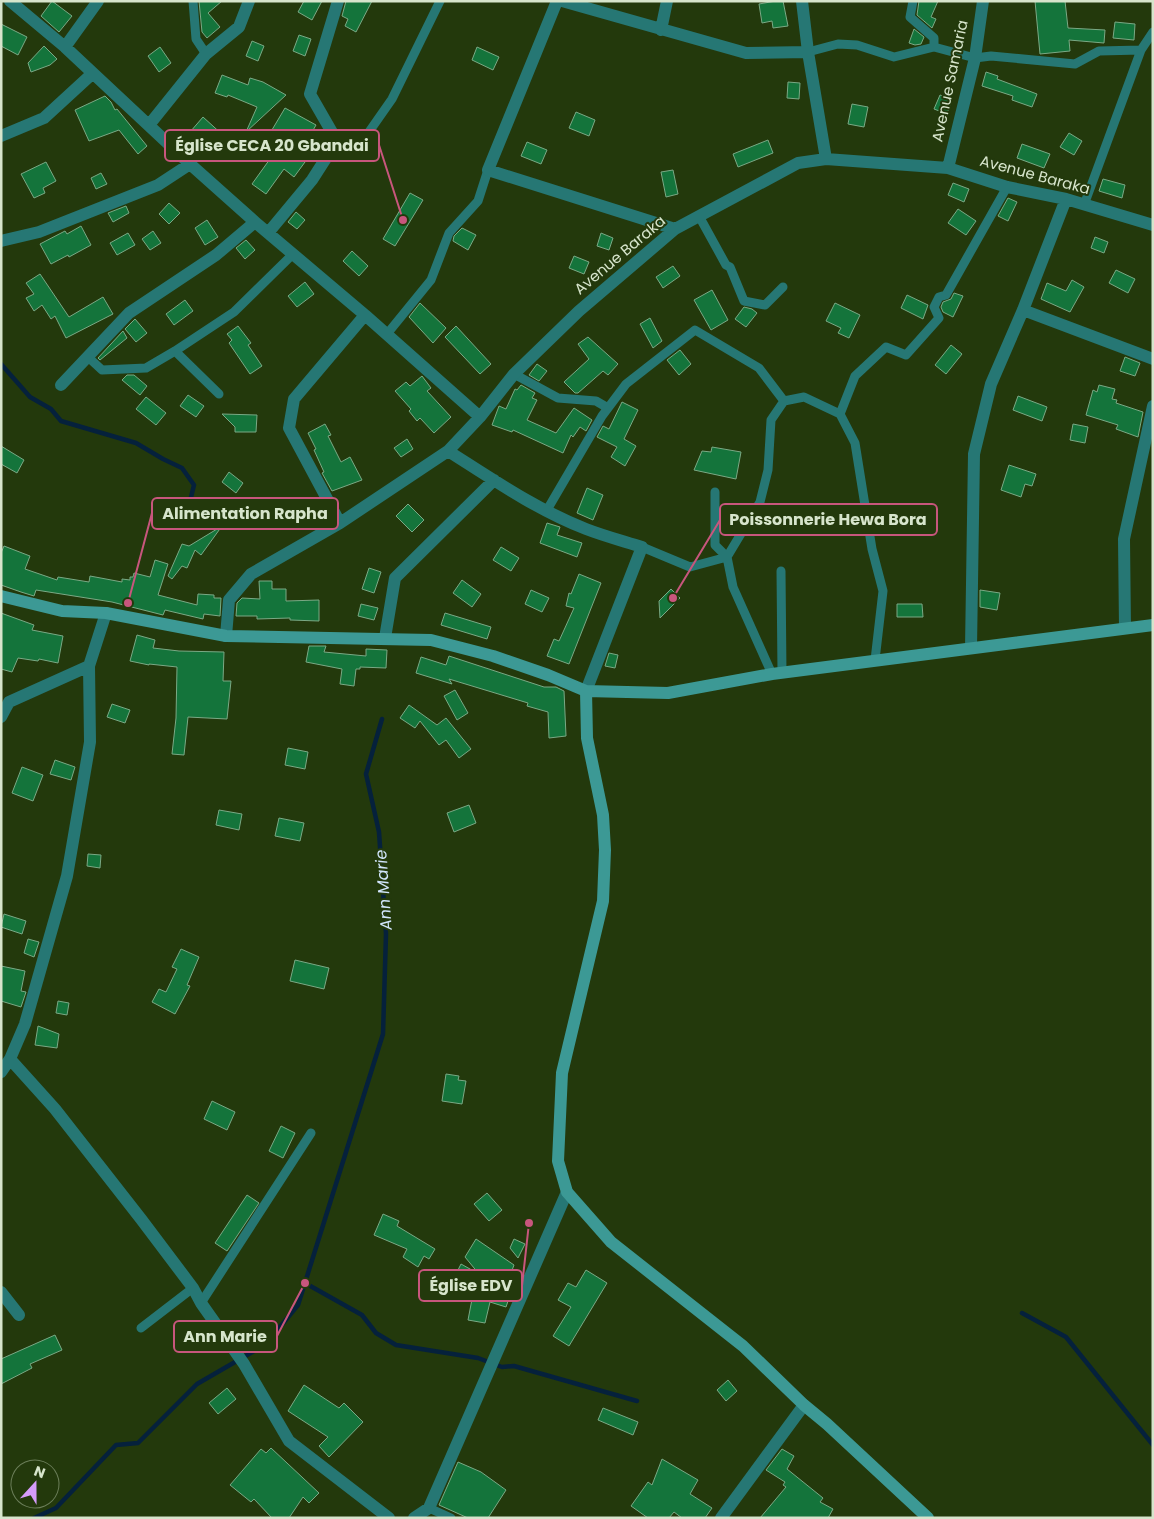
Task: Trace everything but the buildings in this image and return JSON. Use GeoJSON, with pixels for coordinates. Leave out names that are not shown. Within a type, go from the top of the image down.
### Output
{"type":"FeatureCollection","features":[{"type":"Feature","properties":{"kind":"street"},"geometry":{"type":"LineString","coordinates":[[10,1],[65,47],[255,222],[387,334],[480,417]]}},
{"type":"Feature","properties":{"kind":"street"},"geometry":{"type":"LineString","coordinates":[[65,47],[98,1]]}},
{"type":"Feature","properties":{"kind":"street"},"geometry":{"type":"LineString","coordinates":[[149,125],[206,54],[239,26],[249,1]]}},
{"type":"Feature","properties":{"kind":"street"},"geometry":{"type":"LineString","coordinates":[[268,233],[312,180],[338,140],[310,94],[338,1]]}},
{"type":"Feature","properties":{"kind":"street"},"geometry":{"type":"LineString","coordinates":[[557,1],[488,170],[676,229]]}},
{"type":"Feature","properties":{"kind":"street"},"geometry":{"type":"LineString","coordinates":[[562,1],[746,53],[808,52]]}},
{"type":"Feature","properties":{"kind":"street"},"geometry":{"type":"LineString","coordinates":[[661,30],[667,1]]}},
{"type":"Feature","properties":{"kind":"street"},"geometry":{"type":"LineString","coordinates":[[802,1],[808,52],[826,159]]}},
{"type":"Feature","properties":{"kind":"street","name":"Avenue Samaria"},"geometry":{"type":"LineString","coordinates":[[948,168],[975,58],[983,1]]}},
{"type":"Feature","properties":{"kind":"street"},"geometry":{"type":"LineString","coordinates":[[1,136],[44,118],[92,73]]}},
{"type":"Feature","properties":{"kind":"street","name":"Avenue Baraka"},"geometry":{"type":"LineString","coordinates":[[226,636],[229,600],[251,574],[340,523],[448,451],[480,417],[514,374],[579,311],[676,229],[798,164],[826,159],[948,168],[1007,187],[1066,200],[1153,225]]}},
{"type":"Feature","properties":{"kind":"street"},"geometry":{"type":"LineString","coordinates":[[1,241],[39,232],[158,185],[190,164]]}},
{"type":"Feature","properties":{"kind":"street"},"geometry":{"type":"LineString","coordinates":[[971,648],[974,454],[991,384],[1023,310],[1066,200]]}},
{"type":"Feature","properties":{"kind":"street"},"geometry":{"type":"LineString","coordinates":[[61,385],[129,313],[216,255],[255,222]]}},
{"type":"Feature","properties":{"kind":"street"},"geometry":{"type":"LineString","coordinates":[[1023,310],[1153,359]]}},
{"type":"Feature","properties":{"kind":"street"},"geometry":{"type":"LineString","coordinates":[[340,523],[289,428],[294,399],[365,315]]}},
{"type":"Feature","properties":{"kind":"street"},"geometry":{"type":"LineString","coordinates":[[1125,628],[1124,539],[1153,406]]}},
{"type":"Feature","properties":{"kind":"street"},"geometry":{"type":"LineString","coordinates":[[448,451],[547,510],[586,528],[642,547],[586,691],[587,738],[603,815],[605,850],[603,901],[562,1073],[558,1161],[567,1192],[611,1242],[742,1346],[804,1406],[827,1424],[928,1518]]}},
{"type":"Feature","properties":{"kind":"street"},"geometry":{"type":"LineString","coordinates":[[385,638],[395,578],[494,480]]}},
{"type":"Feature","properties":{"kind":"street"},"geometry":{"type":"LineString","coordinates":[[1,596],[62,611],[106,613],[226,636],[432,640],[494,656],[586,691],[668,693],[777,673],[1153,625]]}},
{"type":"Feature","properties":{"kind":"street"},"geometry":{"type":"LineString","coordinates":[[1,1072],[10,1060],[25,1024],[67,876],[90,742],[90,666],[106,613]]}},
{"type":"Feature","properties":{"kind":"street"},"geometry":{"type":"LineString","coordinates":[[1,717],[10,702],[90,666]]}},
{"type":"Feature","properties":{"kind":"street"},"geometry":{"type":"LineString","coordinates":[[10,1060],[55,1109],[142,1219],[193,1288],[244,1364],[289,1441],[389,1518]]}},
{"type":"Feature","properties":{"kind":"street"},"geometry":{"type":"LineString","coordinates":[[414,1518],[430,1508],[567,1192]]}},
{"type":"Feature","properties":{"kind":"street"},"geometry":{"type":"LineString","coordinates":[[1,1292],[19,1315]]}},
{"type":"Feature","properties":{"kind":"street"},"geometry":{"type":"LineString","coordinates":[[721,1518],[804,1406]]}},
{"type":"Feature","properties":{"kind":"lane"},"geometry":{"type":"LineString","coordinates":[[193,1],[196,39],[206,54]]}},
{"type":"Feature","properties":{"kind":"lane"},"geometry":{"type":"LineString","coordinates":[[338,140],[364,139],[392,99],[440,1]]}},
{"type":"Feature","properties":{"kind":"lane"},"geometry":{"type":"LineString","coordinates":[[913,1],[910,17],[934,38],[934,47]]}},
{"type":"Feature","properties":{"kind":"lane"},"geometry":{"type":"LineString","coordinates":[[1084,205],[1141,50],[1153,32]]}},
{"type":"Feature","properties":{"kind":"lane"},"geometry":{"type":"LineString","coordinates":[[808,52],[838,44],[856,45],[894,57],[934,47],[975,58],[991,56],[1075,64],[1099,51],[1141,50]]}},
{"type":"Feature","properties":{"kind":"lane"},"geometry":{"type":"LineString","coordinates":[[387,334],[431,280],[449,234],[478,201],[488,170]]}},
{"type":"Feature","properties":{"kind":"lane"},"geometry":{"type":"LineString","coordinates":[[840,414],[856,376],[886,347],[906,355],[939,318],[934,307],[939,297],[946,295],[1007,187]]}},
{"type":"Feature","properties":{"kind":"lane"},"geometry":{"type":"LineString","coordinates":[[699,216],[726,265],[730,268],[744,301],[765,305],[783,287]]}},
{"type":"Feature","properties":{"kind":"lane"},"geometry":{"type":"LineString","coordinates":[[88,357],[102,370],[146,368],[175,352],[234,312],[293,254]]}},
{"type":"Feature","properties":{"kind":"lane"},"geometry":{"type":"LineString","coordinates":[[547,510],[608,408],[626,384],[695,330],[759,368],[784,401]]}},
{"type":"Feature","properties":{"kind":"lane"},"geometry":{"type":"LineString","coordinates":[[175,352],[219,394]]}},
{"type":"Feature","properties":{"kind":"lane"},"geometry":{"type":"LineString","coordinates":[[514,374],[558,398],[596,401],[608,408]]}},
{"type":"Feature","properties":{"kind":"lane"},"geometry":{"type":"LineString","coordinates":[[642,547],[690,567],[727,557],[760,502],[768,470],[770,420],[784,401],[804,397],[840,414],[855,443],[872,549],[883,591],[875,660]]}},
{"type":"Feature","properties":{"kind":"lane"},"geometry":{"type":"LineString","coordinates":[[715,492],[715,544],[727,557],[733,587],[777,673]]}},
{"type":"Feature","properties":{"kind":"lane"},"geometry":{"type":"LineString","coordinates":[[777,673],[781,571]]}},
{"type":"Feature","properties":{"kind":"lane"},"geometry":{"type":"LineString","coordinates":[[202,1303],[311,1133]]}},
{"type":"Feature","properties":{"kind":"lane"},"geometry":{"type":"LineString","coordinates":[[141,1328],[193,1288]]}},
{"type":"Feature","properties":{"kind":"lane"},"geometry":{"type":"LineString","coordinates":[[430,1508],[451,1518]]}},
{"type":"Feature","properties":{"kind":"waterway"},"geometry":{"type":"LineString","coordinates":[[1,364],[30,397],[51,409],[61,421],[136,443],[182,468],[194,485],[184,526]]}},
{"type":"Feature","properties":{"kind":"waterway","name":"Ann Marie"},"geometry":{"type":"LineString","coordinates":[[34,1518],[56,1508],[116,1445],[138,1443],[197,1384],[266,1344],[298,1305],[383,1034],[386,934],[379,832],[366,774],[382,719]]}},
{"type":"Feature","properties":{"kind":"waterway"},"geometry":{"type":"LineString","coordinates":[[305,1283],[362,1315],[376,1333],[396,1345],[478,1358],[502,1367],[514,1366],[637,1401]]}},
{"type":"Feature","properties":{"kind":"waterway"},"geometry":{"type":"LineString","coordinates":[[1022,1313],[1066,1337],[1153,1445]]}},
{"type":"Feature","properties":{"kind":"place","name":"Église CECA 20 Gbandai"},"geometry":{"type":"Point","coordinates":[403,220]}},
{"type":"Feature","properties":{"kind":"place","name":"Poissonnerie Hewa Bora"},"geometry":{"type":"Point","coordinates":[673,598]}},
{"type":"Feature","properties":{"kind":"place","name":"Alimentation Rapha"},"geometry":{"type":"Point","coordinates":[128,603]}},
{"type":"Feature","properties":{"kind":"place","name":"Église EDV"},"geometry":{"type":"Point","coordinates":[529,1223]}},
{"type":"Feature","properties":{"kind":"place","name":"Ann Marie"},"geometry":{"type":"Point","coordinates":[305,1283]}}]}
